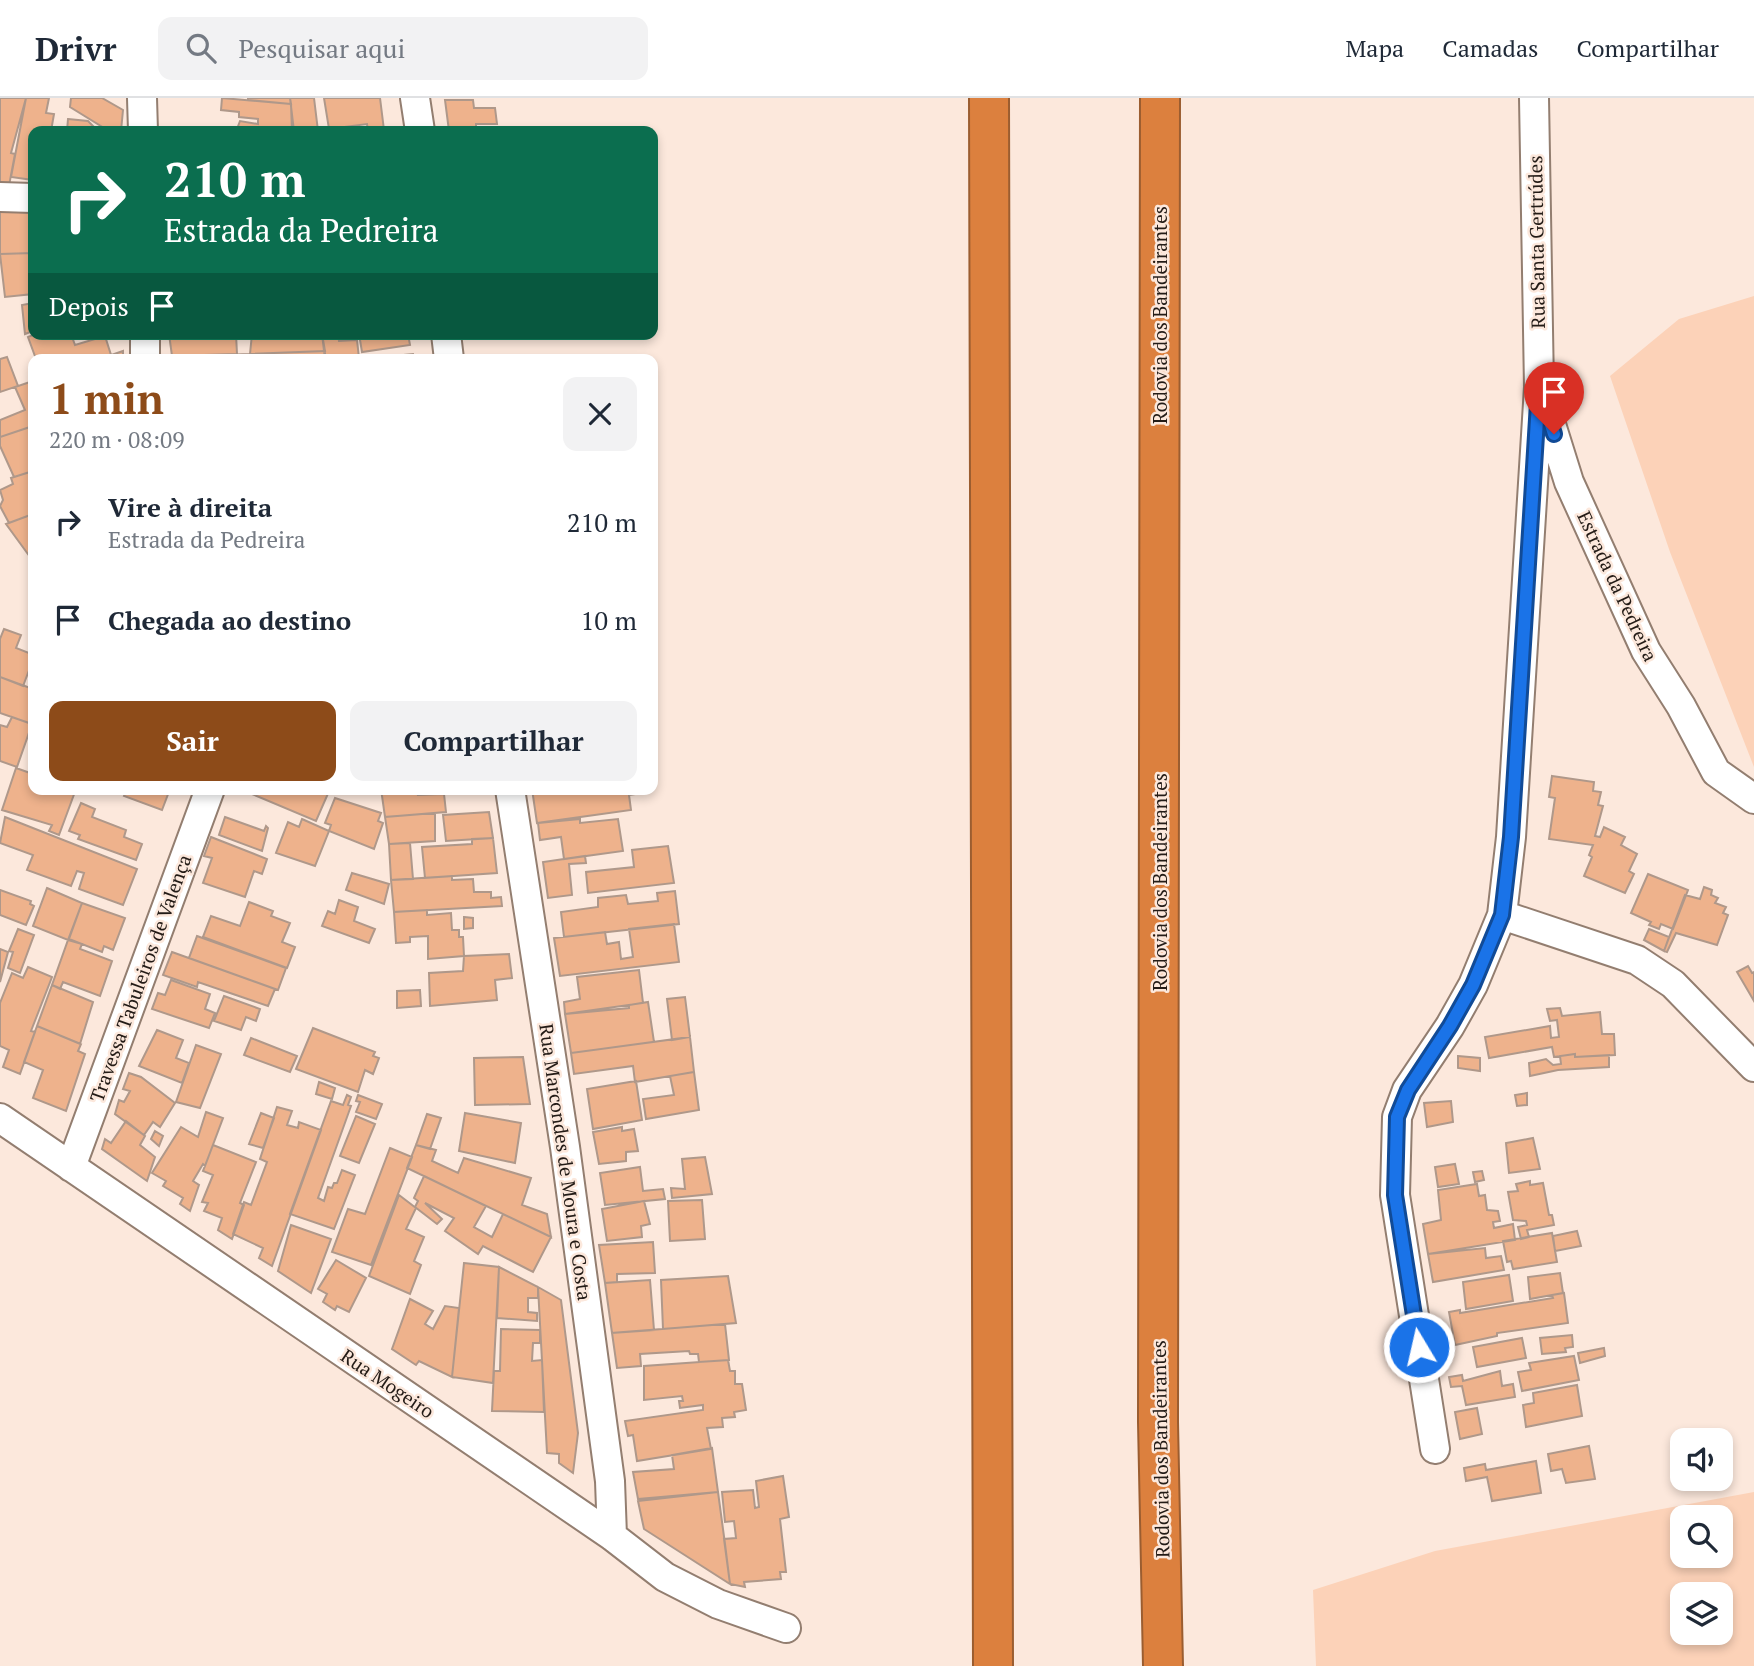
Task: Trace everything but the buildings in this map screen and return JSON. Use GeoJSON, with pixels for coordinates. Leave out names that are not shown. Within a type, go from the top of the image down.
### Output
{"type":"FeatureCollection","features":[{"type":"Feature","properties":{"kind":"highway"},"geometry":{"type":"LineString","coordinates":[[989,98],[993,1666]]}},
{"type":"Feature","properties":{"kind":"highway","name":"Rodovia dos Bandeirantes"},"geometry":{"type":"LineString","coordinates":[[1160,98],[1158,1422],[1163,1666]]}},
{"type":"Feature","properties":{"kind":"street"},"geometry":{"type":"LineString","coordinates":[[142,98],[143,126]]}},
{"type":"Feature","properties":{"kind":"street"},"geometry":{"type":"LineString","coordinates":[[415,98],[419,126]]}},
{"type":"Feature","properties":{"kind":"street","name":"Rua Santa Gertrúdes"},"geometry":{"type":"LineString","coordinates":[[1534,98],[1539,387]]}},
{"type":"Feature","properties":{"kind":"street"},"geometry":{"type":"LineString","coordinates":[[0,197],[28,198]]}},
{"type":"Feature","properties":{"kind":"street"},"geometry":{"type":"LineString","coordinates":[[1435,1449],[1395,1195],[1397,1117],[1408,1090],[1473,985],[1502,915],[1511,837],[1539,387]]}},
{"type":"Feature","properties":{"kind":"street","name":"Estrada da Pedreira"},"geometry":{"type":"LineString","coordinates":[[1539,387],[1569,482],[1646,651],[1681,706],[1716,772],[1754,799]]}},
{"type":"Feature","properties":{"kind":"street","name":"Travessa Tabuleiros de Valença"},"geometry":{"type":"LineString","coordinates":[[71,1167],[208,795]]}},
{"type":"Feature","properties":{"kind":"street","name":"Rua Marcondes de Moura e Costa"},"geometry":{"type":"LineString","coordinates":[[511,795],[565,1147],[610,1481],[612,1536]]}},
{"type":"Feature","properties":{"kind":"street"},"geometry":{"type":"LineString","coordinates":[[1502,915],[1637,960],[1673,984],[1754,1067]]}},
{"type":"Feature","properties":{"kind":"street","name":"Rua Mogeiro"},"geometry":{"type":"LineString","coordinates":[[0,1118],[612,1536],[664,1577],[718,1604],[786,1628]]}},
{"type":"Feature","properties":{"kind":"shaded area"},"geometry":{"type":"Polygon","coordinates":[[[1754,296],[1754,767],[1670,552],[1610,376],[1679,319],[1754,296]]]}},
{"type":"Feature","properties":{"kind":"shaded area"},"geometry":{"type":"Polygon","coordinates":[[[1754,1492],[1754,1666],[1316,1666],[1313,1590],[1435,1551],[1670,1508],[1670,1568],[1733,1568],[1733,1505],[1684,1505],[1754,1492]]]}},
{"type":"Feature","properties":{"kind":"route"},"geometry":{"type":"LineString","coordinates":[[1419,1347],[1395,1195],[1394,1152],[1397,1117],[1408,1090],[1473,985],[1502,915],[1511,837],[1539,387],[1554,434]]}}]}
